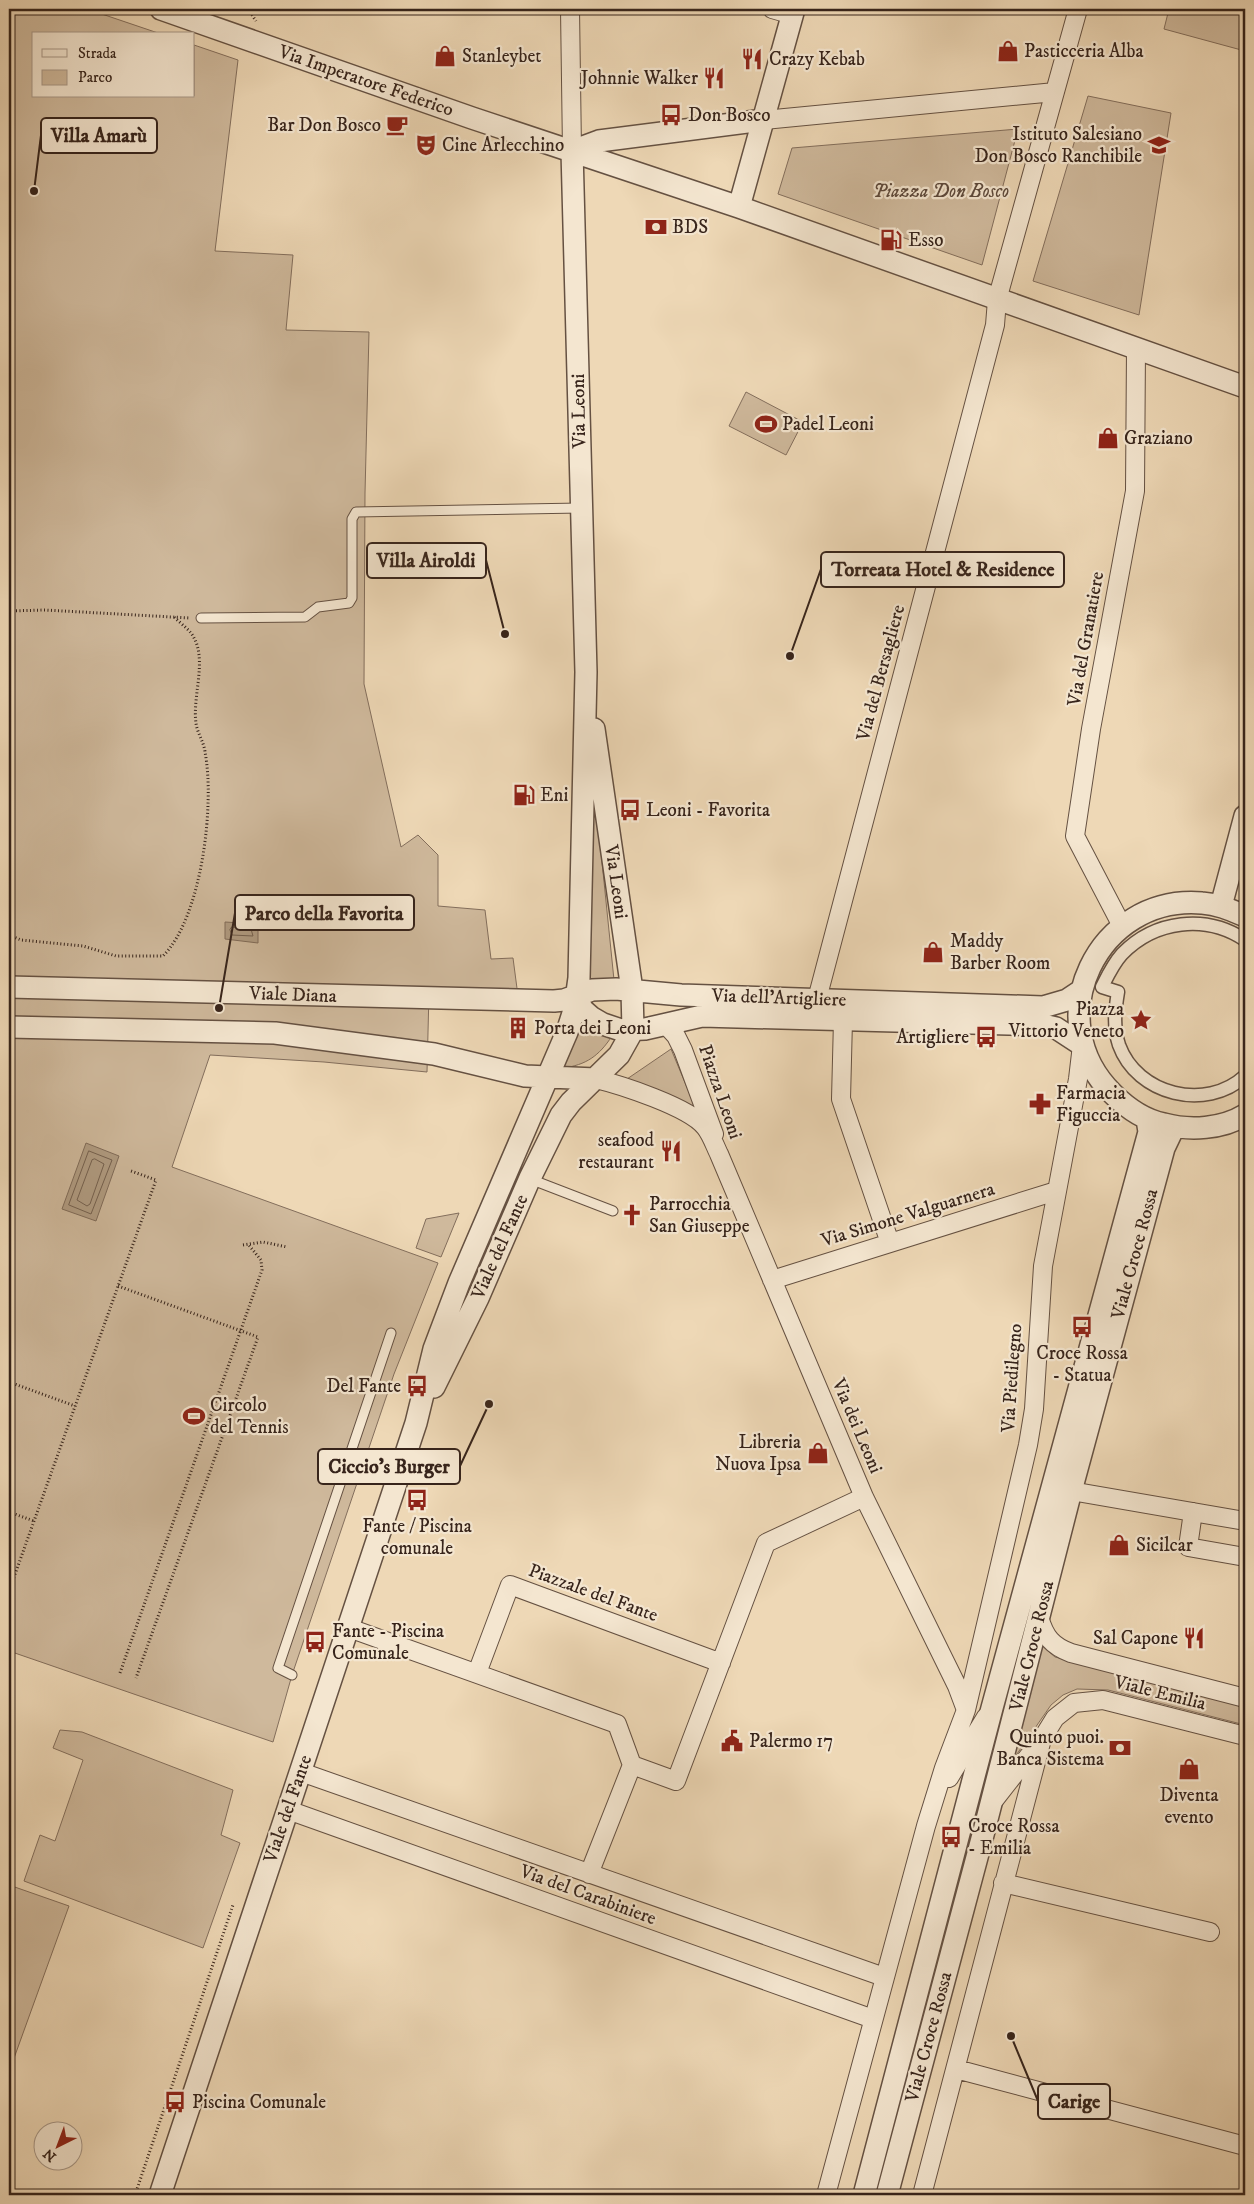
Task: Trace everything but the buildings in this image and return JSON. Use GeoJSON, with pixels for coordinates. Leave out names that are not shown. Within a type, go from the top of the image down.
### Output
{"type":"FeatureCollection","features":[{"type":"Feature","properties":{"kind":"street","name":"Via Imperatore Federico"},"geometry":{"type":"LineString","coordinates":[[161,9],[572,151]]}},
{"type":"Feature","properties":{"kind":"street"},"geometry":{"type":"LineString","coordinates":[[570,9],[572,151]]}},
{"type":"Feature","properties":{"kind":"street"},"geometry":{"type":"LineString","coordinates":[[740,207],[793,12],[772,9]]}},
{"type":"Feature","properties":{"kind":"street"},"geometry":{"type":"LineString","coordinates":[[997,300],[1078,9]]}},
{"type":"Feature","properties":{"kind":"street"},"geometry":{"type":"LineString","coordinates":[[572,151],[599,141],[764,120],[1055,92]]}},
{"type":"Feature","properties":{"kind":"street"},"geometry":{"type":"LineString","coordinates":[[572,151],[740,207],[997,300],[1245,386]]}},
{"type":"Feature","properties":{"kind":"street","name":"Via Leoni"},"geometry":{"type":"LineString","coordinates":[[547,1078],[567,1032],[577,996],[586,672],[572,151]]}},
{"type":"Feature","properties":{"kind":"street","name":"Via del Bersagliere"},"geometry":{"type":"LineString","coordinates":[[817,999],[995,325],[997,300]]}},
{"type":"Feature","properties":{"kind":"street","name":"Via del Granatiere"},"geometry":{"type":"LineString","coordinates":[[1122,926],[1075,836],[1091,729],[1135,491],[1136,348]]}},
{"type":"Feature","properties":{"kind":"street","name":"Via Leoni"},"geometry":{"type":"LineString","coordinates":[[586,672],[628,960],[634,1025]]}},
{"type":"Feature","properties":{"kind":"street"},"geometry":{"type":"LineString","coordinates":[[1221,906],[1245,816]]}},
{"type":"Feature","properties":{"kind":"street"},"geometry":{"type":"LineString","coordinates":[[1245,916],[1221,906],[1203,902],[1169,904],[1137,916],[1122,926],[1095,956],[1078,1004],[1078,1029],[1082,1044],[1103,1085],[1125,1106],[1147,1119],[1174,1127],[1218,1126],[1245,1115]]}},
{"type":"Feature","properties":{"kind":"street"},"geometry":{"type":"LineString","coordinates":[[1245,940],[1224,928],[1208,925],[1192,923],[1160,929],[1146,935],[1121,955],[1102,987],[1118,992],[1115,1028],[1119,1044],[1126,1060],[1149,1083],[1170,1092],[1198,1095],[1214,1093],[1230,1087],[1245,1076]]}},
{"type":"Feature","properties":{"kind":"street"},"geometry":{"type":"LineString","coordinates":[[628,960],[640,977],[649,984],[680,995]]}},
{"type":"Feature","properties":{"kind":"street","name":"Viale Diana"},"geometry":{"type":"LineString","coordinates":[[9,987],[482,1000],[554,1001],[577,996]]}},
{"type":"Feature","properties":{"kind":"street"},"geometry":{"type":"LineString","coordinates":[[596,1079],[619,1055],[634,1025],[632,1012],[623,1001],[602,990]]}},
{"type":"Feature","properties":{"kind":"street","name":"Via dell'Artigliere"},"geometry":{"type":"LineString","coordinates":[[1082,990],[1067,1000],[1043,1007],[680,995],[632,990],[602,990],[577,996],[582,1009],[596,1021],[612,1028],[634,1025],[666,1025],[702,1016],[1043,1025],[1056,1028],[1082,1044]]}},
{"type":"Feature","properties":{"kind":"street"},"geometry":{"type":"LineString","coordinates":[[842,1020],[841,1099],[890,1243]]}},
{"type":"Feature","properties":{"kind":"street","name":"Via dell'Artigliere"},"geometry":{"type":"LineString","coordinates":[[619,1055],[666,1025]]}},
{"type":"Feature","properties":{"kind":"street","name":"Piazza Leoni"},"geometry":{"type":"LineString","coordinates":[[666,1025],[676,1036],[683,1050],[711,1124],[720,1154]]}},
{"type":"Feature","properties":{"kind":"street","name":"Viale Diana"},"geometry":{"type":"LineString","coordinates":[[9,1027],[275,1033],[434,1054],[525,1076],[596,1079]]}},
{"type":"Feature","properties":{"kind":"street","name":"Via Piedilegno"},"geometry":{"type":"LineString","coordinates":[[966,1710],[1028,1445],[1034,1400],[1043,1266],[1078,1079],[1082,1044]]}},
{"type":"Feature","properties":{"kind":"street","name":"Viale del Fante"},"geometry":{"type":"LineString","coordinates":[[160,2195],[302,1772],[416,1423],[437,1340],[547,1078]]}},
{"type":"Feature","properties":{"kind":"street","name":"Viale del Fante"},"geometry":{"type":"LineString","coordinates":[[416,1423],[478,1298],[530,1178],[561,1115],[571,1102],[596,1079]]}},
{"type":"Feature","properties":{"kind":"street","name":"Piazza Leoni"},"geometry":{"type":"LineString","coordinates":[[596,1079],[632,1090],[692,1116],[705,1127],[720,1154]]}},
{"type":"Feature","properties":{"kind":"street","name":"Viale Croce Rossa"},"geometry":{"type":"LineString","coordinates":[[864,2195],[992,1708],[1146,1143],[1148,1132],[1147,1119]]}},
{"type":"Feature","properties":{"kind":"street","name":"Viale Croce Rossa"},"geometry":{"type":"LineString","coordinates":[[887,2195],[992,1803],[1071,1491],[1164,1148],[1174,1127]]}},
{"type":"Feature","properties":{"kind":"street","name":"Via dei Leoni"},"geometry":{"type":"LineString","coordinates":[[720,1154],[864,1497],[957,1686],[966,1710]]}},
{"type":"Feature","properties":{"kind":"street","name":"Via Simone Valguarnera"},"geometry":{"type":"LineString","coordinates":[[772,1280],[1056,1191]]}},
{"type":"Feature","properties":{"kind":"street"},"geometry":{"type":"LineString","coordinates":[[1071,1491],[1245,1521]]}},
{"type":"Feature","properties":{"kind":"street"},"geometry":{"type":"LineString","coordinates":[[632,1765],[676,1781],[766,1543],[864,1497]]}},
{"type":"Feature","properties":{"kind":"street"},"geometry":{"type":"LineString","coordinates":[[1193,1512],[1188,1547],[1245,1557]]}},
{"type":"Feature","properties":{"kind":"street","name":"Piazzale del Fante"},"geometry":{"type":"LineString","coordinates":[[477,1673],[510,1585],[721,1663]]}},
{"type":"Feature","properties":{"kind":"street","name":"Viale Emilia"},"geometry":{"type":"LineString","coordinates":[[1039,1617],[1049,1641],[1071,1654],[1245,1698]]}},
{"type":"Feature","properties":{"kind":"street"},"geometry":{"type":"LineString","coordinates":[[348,1628],[617,1724],[632,1765],[589,1874]]}},
{"type":"Feature","properties":{"kind":"street","name":"Viale Emilia"},"geometry":{"type":"LineString","coordinates":[[992,1803],[1042,1739],[1055,1718],[1074,1703],[1090,1700],[1120,1703],[1245,1736]]}},
{"type":"Feature","properties":{"kind":"street","name":"Viale Croce Rossa"},"geometry":{"type":"LineString","coordinates":[[933,1804],[992,1708]]}},
{"type":"Feature","properties":{"kind":"street","name":"Viale Croce Rossa"},"geometry":{"type":"LineString","coordinates":[[826,2195],[933,1804],[944,1768],[966,1710]]}},
{"type":"Feature","properties":{"kind":"street","name":"Viale Croce Rossa"},"geometry":{"type":"LineString","coordinates":[[922,2195],[1042,1739]]}},
{"type":"Feature","properties":{"kind":"street","name":"Via del Carabiniere"},"geometry":{"type":"LineString","coordinates":[[302,1772],[884,1978]]}},
{"type":"Feature","properties":{"kind":"street","name":"Via del Carabiniere"},"geometry":{"type":"LineString","coordinates":[[288,1810],[873,2019]]}},
{"type":"Feature","properties":{"kind":"street"},"geometry":{"type":"LineString","coordinates":[[1003,1883],[1210,1932]]}},
{"type":"Feature","properties":{"kind":"street"},"geometry":{"type":"LineString","coordinates":[[956,2069],[1245,2146]]}},
{"type":"Feature","properties":{"kind":"lane"},"geometry":{"type":"LineString","coordinates":[[201,618],[305,617],[318,607],[348,603],[352,598],[352,520],[356,512],[582,508]]}},
{"type":"Feature","properties":{"kind":"lane"},"geometry":{"type":"LineString","coordinates":[[530,1178],[613,1211]]}},
{"type":"Feature","properties":{"kind":"lane"},"geometry":{"type":"LineString","coordinates":[[292,1675],[278,1668],[390,1333]]}},
{"type":"Feature","properties":{"kind":"path"},"geometry":{"type":"LineString","coordinates":[[9,611],[63,610],[201,618]]}},
{"type":"Feature","properties":{"kind":"path"},"geometry":{"type":"LineString","coordinates":[[9,935],[21,940],[83,946],[116,956],[163,956],[174,945],[203,865],[209,798],[205,751],[196,724],[199,657],[192,634],[174,617]]}},
{"type":"Feature","properties":{"kind":"path"},"geometry":{"type":"LineString","coordinates":[[9,1591],[156,1180],[131,1171]]}},
{"type":"Feature","properties":{"kind":"path"},"geometry":{"type":"LineString","coordinates":[[243,1245],[274,1243],[287,1247]]}},
{"type":"Feature","properties":{"kind":"path"},"geometry":{"type":"LineString","coordinates":[[120,1673],[262,1270],[261,1260],[248,1244]]}},
{"type":"Feature","properties":{"kind":"path"},"geometry":{"type":"LineString","coordinates":[[118,1286],[258,1337],[136,1678]]}},
{"type":"Feature","properties":{"kind":"path"},"geometry":{"type":"LineString","coordinates":[[9,1382],[75,1406]]}},
{"type":"Feature","properties":{"kind":"path"},"geometry":{"type":"LineString","coordinates":[[9,1512],[34,1521]]}},
{"type":"Feature","properties":{"kind":"green space"},"geometry":{"type":"Polygon","coordinates":[[[9,9],[87,9],[155,32],[32,32],[32,98],[195,98],[195,45],[238,60],[215,251],[293,255],[286,330],[369,332],[365,493],[364,684],[401,847],[418,835],[438,855],[438,906],[485,910],[491,959],[513,958],[518,996],[429,993],[427,1072],[324,1062],[210,1055],[172,1167],[438,1263],[394,1374],[292,1675],[273,1742],[9,1651],[9,9]]]}},
{"type":"Feature","properties":{"kind":"green space"},"geometry":{"type":"Polygon","coordinates":[[[1169,9],[1245,9],[1245,51],[1164,29],[1169,9]]]}},
{"type":"Feature","properties":{"kind":"green space"},"geometry":{"type":"Polygon","coordinates":[[[1088,96],[1171,113],[1139,315],[1033,281],[1088,96]]]}},
{"type":"Feature","properties":{"kind":"green space","name":"Piazza Don Bosco"},"geometry":{"type":"Polygon","coordinates":[[[1018,129],[982,265],[778,194],[792,148],[1018,129]]]}},
{"type":"Feature","properties":{"kind":"green space","name":"Padel Leoni"},"geometry":{"type":"Polygon","coordinates":[[[746,392],[803,422],[786,455],[729,426],[746,392]]]}},
{"type":"Feature","properties":{"kind":"green space"},"geometry":{"type":"Polygon","coordinates":[[[589,793],[595,793],[614,980],[589,980],[589,793]]]}},
{"type":"Feature","properties":{"kind":"green space"},"geometry":{"type":"Polygon","coordinates":[[[582,1024],[593,1031],[612,1036],[597,1054],[585,1062],[563,1068],[582,1024]]]}},
{"type":"Feature","properties":{"kind":"green space"},"geometry":{"type":"Polygon","coordinates":[[[671,1049],[696,1109],[627,1079],[671,1049]]]}},
{"type":"Feature","properties":{"kind":"green space"},"geometry":{"type":"Polygon","coordinates":[[[459,1213],[441,1257],[416,1248],[426,1219],[459,1213]]]}},
{"type":"Feature","properties":{"kind":"green space"},"geometry":{"type":"Polygon","coordinates":[[[1041,1645],[1055,1657],[1245,1705],[1245,1725],[1108,1690],[1077,1689],[1063,1695],[1051,1705],[1010,1764],[1041,1645]]]}},
{"type":"Feature","properties":{"kind":"green space"},"geometry":{"type":"Polygon","coordinates":[[[60,1730],[82,1732],[233,1790],[221,1835],[240,1843],[203,1948],[24,1881],[40,1835],[55,1841],[83,1760],[53,1748],[60,1730]]]}},
{"type":"Feature","properties":{"kind":"green space"},"geometry":{"type":"Polygon","coordinates":[[[9,1885],[69,1906],[9,2072],[9,1885]]]}},
{"type":"Feature","properties":{"kind":"water"},"geometry":{"type":"Polygon","coordinates":[[[225,922],[258,924],[258,943],[225,939],[225,922]]]}},
{"type":"Feature","properties":{"kind":"water"},"geometry":{"type":"Polygon","coordinates":[[[86,1143],[119,1156],[96,1221],[62,1209],[86,1143]]]}},
{"type":"Feature","properties":{"kind":"place","name":"Pasticceria Alba"},"geometry":{"type":"Point","coordinates":[1008,51]}},
{"type":"Feature","properties":{"kind":"place","name":"Stanleybet"},"geometry":{"type":"Point","coordinates":[445,56]}},
{"type":"Feature","properties":{"kind":"place","name":"Crazy Kebab"},"geometry":{"type":"Point","coordinates":[752,59]}},
{"type":"Feature","properties":{"kind":"place","name":"Johnnie Walker"},"geometry":{"type":"Point","coordinates":[714,78]}},
{"type":"Feature","properties":{"kind":"place","name":"Don Bosco"},"geometry":{"type":"Point","coordinates":[671,115]}},
{"type":"Feature","properties":{"kind":"place","name":"Bar Don Bosco"},"geometry":{"type":"Point","coordinates":[397,125]}},
{"type":"Feature","properties":{"kind":"place","name":"Cine Arlecchino"},"geometry":{"type":"Point","coordinates":[426,145]}},
{"type":"Feature","properties":{"kind":"place","name":"Istituto Salesiano Don Bosco Ranchibile"},"geometry":{"type":"Point","coordinates":[1159,145]}},
{"type":"Feature","properties":{"kind":"place","name":"Villa Amarù"},"geometry":{"type":"Point","coordinates":[34,191]}},
{"type":"Feature","properties":{"kind":"place","name":"BDS"},"geometry":{"type":"Point","coordinates":[656,227]}},
{"type":"Feature","properties":{"kind":"place","name":"Esso"},"geometry":{"type":"Point","coordinates":[891,240]}},
{"type":"Feature","properties":{"kind":"place","name":"Padel Leoni"},"geometry":{"type":"Point","coordinates":[766,424]}},
{"type":"Feature","properties":{"kind":"place","name":"Graziano"},"geometry":{"type":"Point","coordinates":[1108,438]}},
{"type":"Feature","properties":{"kind":"place","name":"Villa Airoldi"},"geometry":{"type":"Point","coordinates":[505,634]}},
{"type":"Feature","properties":{"kind":"place","name":"Torreata Hotel & Residence"},"geometry":{"type":"Point","coordinates":[790,656]}},
{"type":"Feature","properties":{"kind":"place","name":"Eni"},"geometry":{"type":"Point","coordinates":[524,795]}},
{"type":"Feature","properties":{"kind":"place","name":"Leoni - Favorita"},"geometry":{"type":"Point","coordinates":[630,810]}},
{"type":"Feature","properties":{"kind":"place","name":"Maddy Barber Room"},"geometry":{"type":"Point","coordinates":[933,952]}},
{"type":"Feature","properties":{"kind":"place","name":"Parco della Favorita"},"geometry":{"type":"Point","coordinates":[219,1008]}},
{"type":"Feature","properties":{"kind":"place","name":"Piazza Vittorio Veneto"},"geometry":{"type":"Point","coordinates":[1141,1020]}},
{"type":"Feature","properties":{"kind":"place","name":"Porta dei Leoni"},"geometry":{"type":"Point","coordinates":[518,1028]}},
{"type":"Feature","properties":{"kind":"place","name":"Artigliere"},"geometry":{"type":"Point","coordinates":[986,1037]}},
{"type":"Feature","properties":{"kind":"place","name":"Farmacia Figuccia"},"geometry":{"type":"Point","coordinates":[1040,1104]}},
{"type":"Feature","properties":{"kind":"place","name":"seafood restaurant"},"geometry":{"type":"Point","coordinates":[671,1151]}},
{"type":"Feature","properties":{"kind":"place","name":"Parrocchia San Giuseppe"},"geometry":{"type":"Point","coordinates":[632,1215]}},
{"type":"Feature","properties":{"kind":"place","name":"Croce Rossa - Statua"},"geometry":{"type":"Point","coordinates":[1082,1327]}},
{"type":"Feature","properties":{"kind":"place","name":"Del Fante"},"geometry":{"type":"Point","coordinates":[417,1386]}},
{"type":"Feature","properties":{"kind":"place","name":"Ciccio's Burger"},"geometry":{"type":"Point","coordinates":[489,1404]}},
{"type":"Feature","properties":{"kind":"place","name":"Circolo del Tennis"},"geometry":{"type":"Point","coordinates":[194,1416]}},
{"type":"Feature","properties":{"kind":"place","name":"Libreria Nuova Ipsa"},"geometry":{"type":"Point","coordinates":[818,1453]}},
{"type":"Feature","properties":{"kind":"place","name":"Fante / Piscina comunale"},"geometry":{"type":"Point","coordinates":[417,1500]}},
{"type":"Feature","properties":{"kind":"place","name":"Sicilcar"},"geometry":{"type":"Point","coordinates":[1119,1545]}},
{"type":"Feature","properties":{"kind":"place","name":"Sal Capone"},"geometry":{"type":"Point","coordinates":[1194,1638]}},
{"type":"Feature","properties":{"kind":"place","name":"Fante - Piscina Comunale"},"geometry":{"type":"Point","coordinates":[315,1642]}},
{"type":"Feature","properties":{"kind":"place","name":"Palermo 17"},"geometry":{"type":"Point","coordinates":[732,1741]}},
{"type":"Feature","properties":{"kind":"place","name":"Quinto puoi. Banca Sistema"},"geometry":{"type":"Point","coordinates":[1120,1748]}},
{"type":"Feature","properties":{"kind":"place","name":"Diventa evento"},"geometry":{"type":"Point","coordinates":[1189,1769]}},
{"type":"Feature","properties":{"kind":"place","name":"Croce Rossa - Emilia"},"geometry":{"type":"Point","coordinates":[951,1837]}},
{"type":"Feature","properties":{"kind":"place","name":"Carige"},"geometry":{"type":"Point","coordinates":[1011,2036]}},
{"type":"Feature","properties":{"kind":"place","name":"Piscina Comunale"},"geometry":{"type":"Point","coordinates":[175,2102]}}]}
